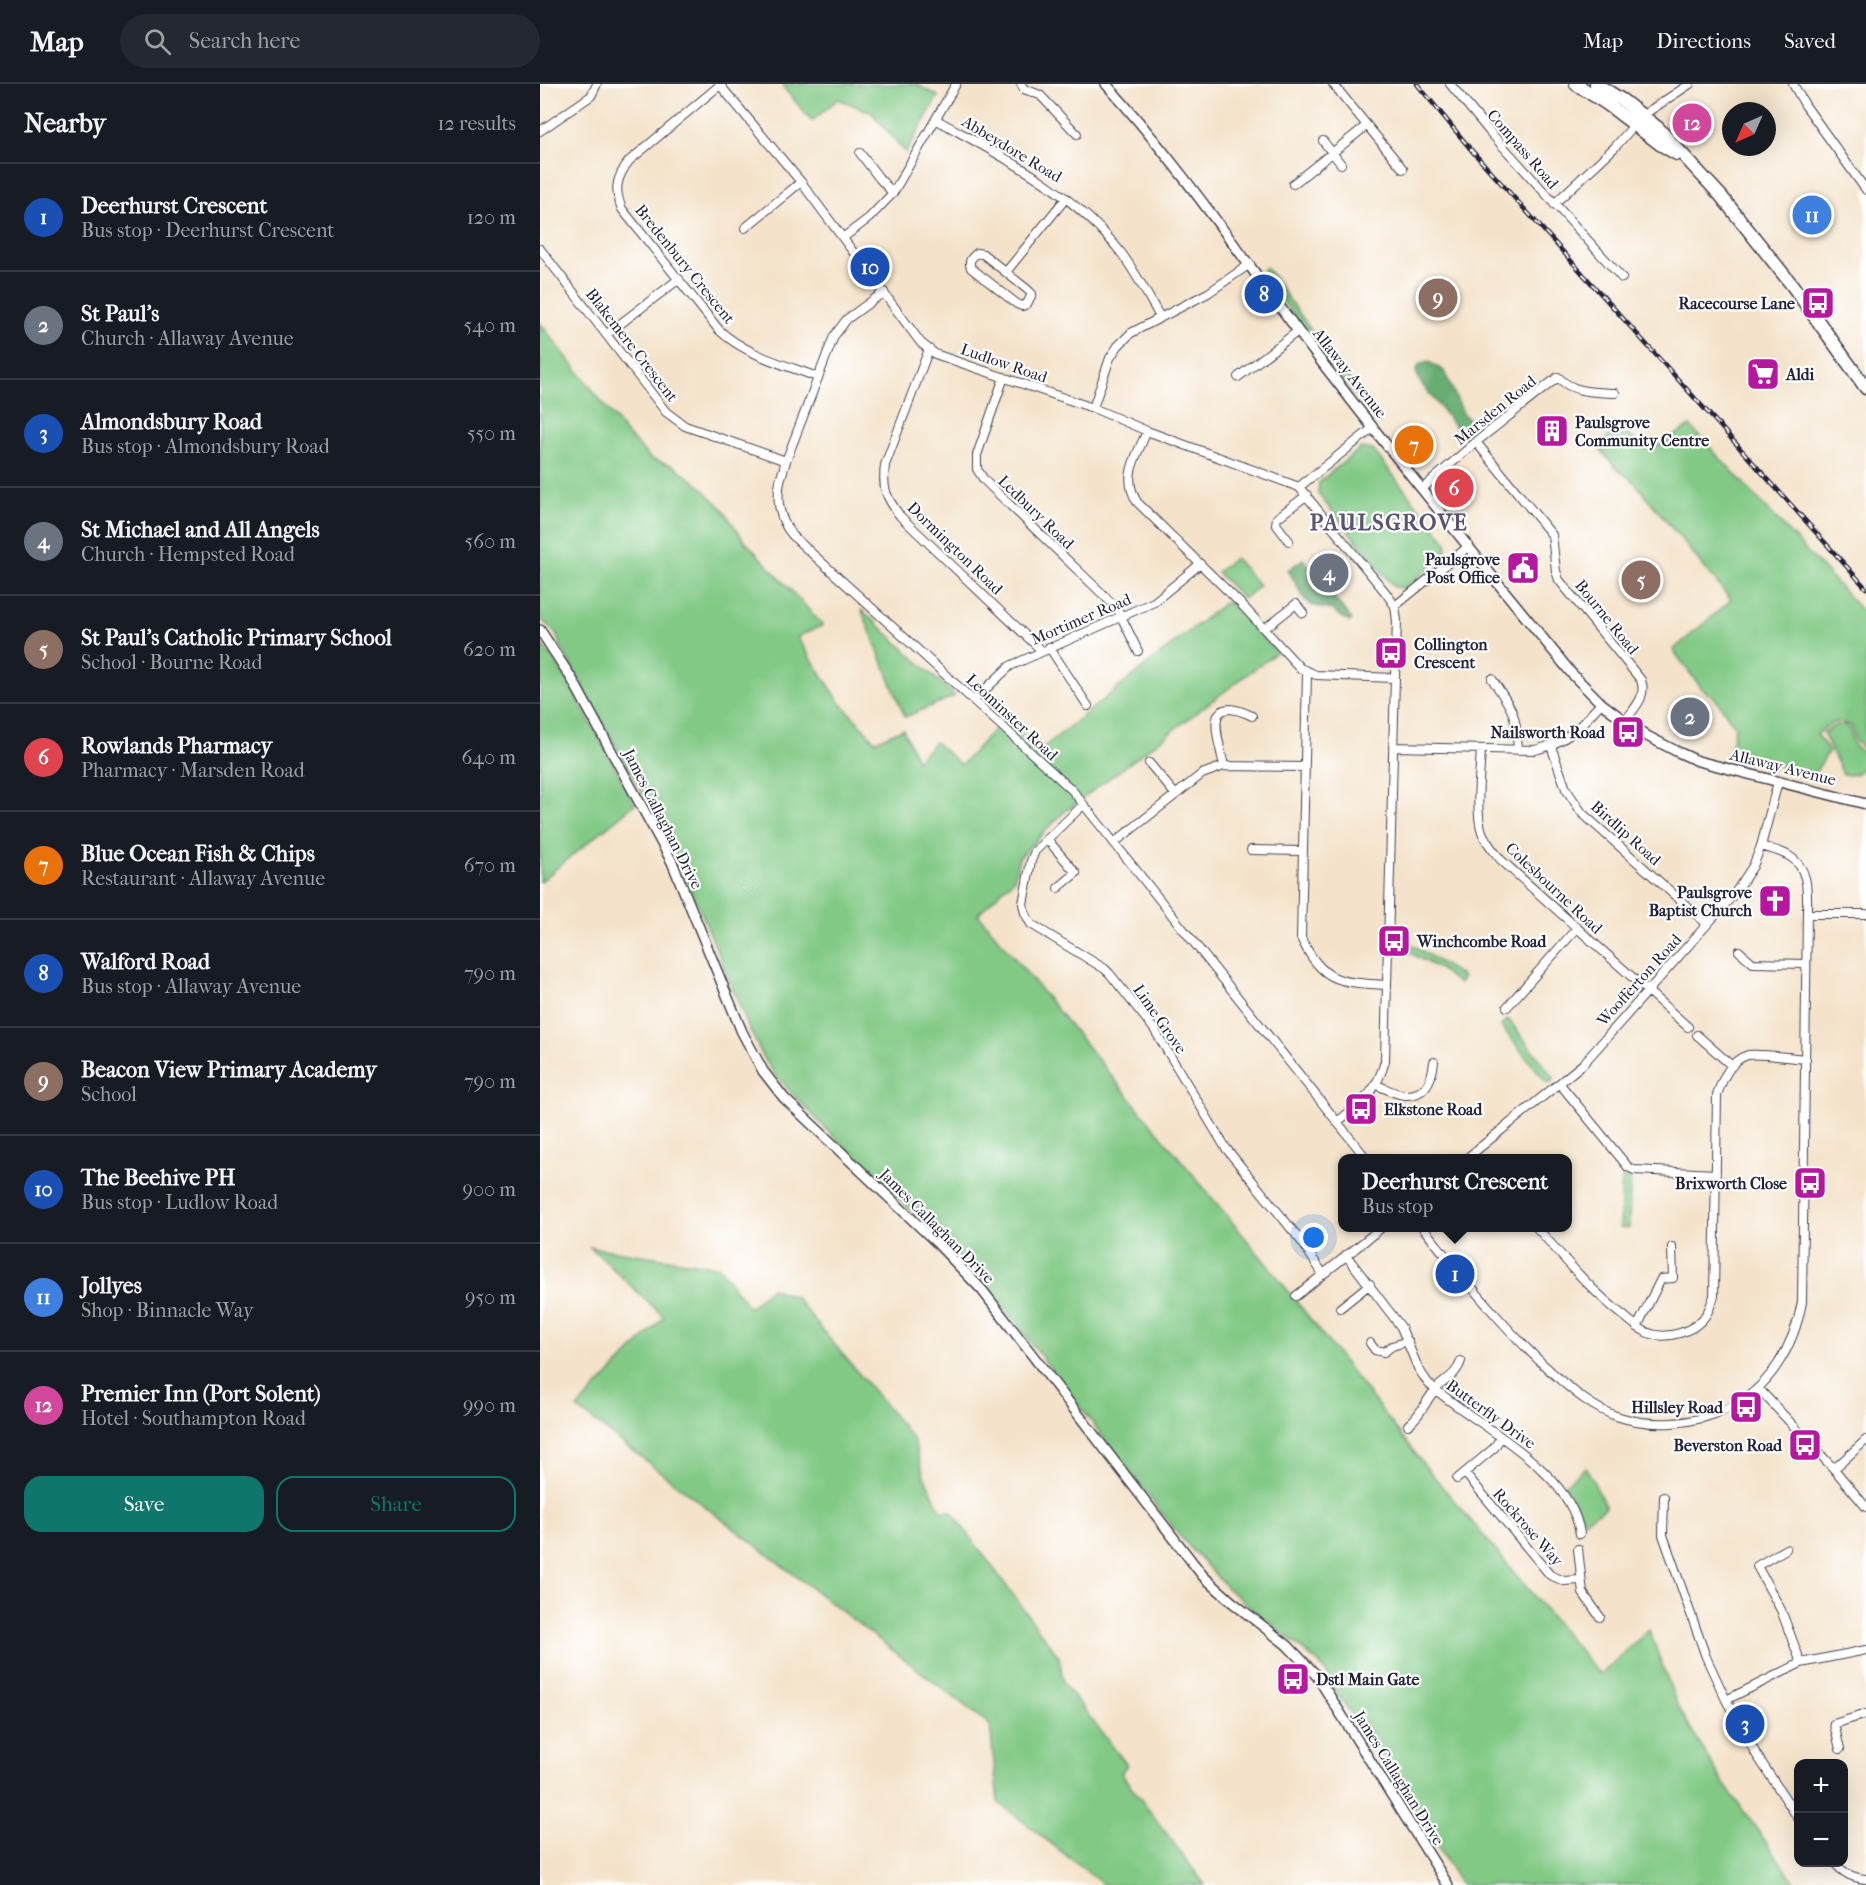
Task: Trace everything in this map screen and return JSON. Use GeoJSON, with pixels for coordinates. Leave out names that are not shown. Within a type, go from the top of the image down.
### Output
{"type":"FeatureCollection","features":[{"type":"Feature","properties":{"kind":"main road"},"geometry":{"type":"LineString","coordinates":[[1576,84],[1639,119]]}},
{"type":"Feature","properties":{"kind":"main road"},"geometry":{"type":"LineString","coordinates":[[1596,84],[1639,119],[1660,144],[1683,157],[1721,196],[1750,231],[1866,388]]}},
{"type":"Feature","properties":{"kind":"street"},"geometry":{"type":"LineString","coordinates":[[540,131],[591,96],[597,84]]}},
{"type":"Feature","properties":{"kind":"street"},"geometry":{"type":"LineString","coordinates":[[844,237],[869,218],[893,193],[956,84]]}},
{"type":"Feature","properties":{"kind":"street"},"geometry":{"type":"LineString","coordinates":[[1021,84],[1024,89],[1040,95],[1077,134]]}},
{"type":"Feature","properties":{"kind":"street","name":"Allaway Avenue"},"geometry":{"type":"LineString","coordinates":[[1106,84],[1196,192],[1372,428],[1572,674],[1601,703],[1647,736],[1698,761],[1866,804]]}},
{"type":"Feature","properties":{"kind":"street"},"geometry":{"type":"LineString","coordinates":[[1333,84],[1403,169]]}},
{"type":"Feature","properties":{"kind":"street","name":"Compass Road"},"geometry":{"type":"LineString","coordinates":[[1450,84],[1489,131],[1622,278]]}},
{"type":"Feature","properties":{"kind":"street","name":"Compass Road"},"geometry":{"type":"LineString","coordinates":[[1554,204],[1615,147],[1639,119],[1690,84]]}},
{"type":"Feature","properties":{"kind":"street"},"geometry":{"type":"LineString","coordinates":[[1793,84],[1805,105],[1866,190]]}},
{"type":"Feature","properties":{"kind":"street","name":"Ludlow Road"},"geometry":{"type":"LineString","coordinates":[[720,85],[844,237],[921,343],[935,354],[1093,408],[1147,431],[1299,487]]}},
{"type":"Feature","properties":{"kind":"street","name":"Bredenbury Crescent"},"geometry":{"type":"LineString","coordinates":[[720,85],[629,161],[616,184],[617,196],[622,209],[719,330],[744,350],[817,377]]}},
{"type":"Feature","properties":{"kind":"street","name":"Abbeydore Road"},"geometry":{"type":"LineString","coordinates":[[937,120],[1037,177],[1066,198],[1102,231],[1122,255],[1160,317]]}},
{"type":"Feature","properties":{"kind":"street"},"geometry":{"type":"LineString","coordinates":[[1293,184],[1366,126]]}},
{"type":"Feature","properties":{"kind":"street"},"geometry":{"type":"LineString","coordinates":[[1323,141],[1341,164]]}},
{"type":"Feature","properties":{"kind":"street"},"geometry":{"type":"LineString","coordinates":[[861,153],[893,193]]}},
{"type":"Feature","properties":{"kind":"street"},"geometry":{"type":"LineString","coordinates":[[745,228],[801,182]]}},
{"type":"Feature","properties":{"kind":"street"},"geometry":{"type":"LineString","coordinates":[[1006,272],[1066,198]]}},
{"type":"Feature","properties":{"kind":"street","name":"Blakemere Crescent"},"geometry":{"type":"LineString","coordinates":[[540,249],[666,412],[676,420],[700,432],[786,461]]}},
{"type":"Feature","properties":{"kind":"street"},"geometry":{"type":"LineString","coordinates":[[977,253],[983,254],[1006,272],[1032,294],[1027,304],[1022,306],[1017,304],[971,268],[970,259],[977,253]]}},
{"type":"Feature","properties":{"kind":"street"},"geometry":{"type":"LineString","coordinates":[[1093,408],[1110,358],[1131,333],[1208,293],[1250,264]]}},
{"type":"Feature","properties":{"kind":"street"},"geometry":{"type":"LineString","coordinates":[[607,334],[679,279]]}},
{"type":"Feature","properties":{"kind":"street","name":"Leominster Road"},"geometry":{"type":"LineString","coordinates":[[884,292],[843,323],[828,346],[780,481],[778,500],[783,519],[792,535],[1072,790],[1363,1154]]}},
{"type":"Feature","properties":{"kind":"street"},"geometry":{"type":"LineString","coordinates":[[1238,377],[1298,331]]}},
{"type":"Feature","properties":{"kind":"street","name":"Dormington Road"},"geometry":{"type":"LineString","coordinates":[[929,349],[885,465],[883,481],[885,491],[900,516],[1041,650]]}},
{"type":"Feature","properties":{"kind":"street","name":"Ledbury Road"},"geometry":{"type":"LineString","coordinates":[[1004,377],[977,455],[977,469],[984,480],[1117,608],[1119,616]]}},
{"type":"Feature","properties":{"kind":"street","name":"Marsden Road"},"geometry":{"type":"LineString","coordinates":[[1422,489],[1476,442],[1558,377],[1571,387],[1578,389],[1615,393]]}},
{"type":"Feature","properties":{"kind":"street"},"geometry":{"type":"LineString","coordinates":[[1337,1122],[1366,1098],[1377,1085],[1385,1061],[1397,621],[1395,606],[1386,593],[1299,487],[1372,428]]}},
{"type":"Feature","properties":{"kind":"street"},"geometry":{"type":"LineString","coordinates":[[1147,431],[1129,474],[1132,494],[1137,502],[1300,668],[1316,675],[1395,678]]}},
{"type":"Feature","properties":{"kind":"street","name":"Bourne Road"},"geometry":{"type":"LineString","coordinates":[[1476,442],[1552,535],[1559,579],[1641,680],[1643,696],[1625,721]]}},
{"type":"Feature","properties":{"kind":"street"},"geometry":{"type":"LineString","coordinates":[[1290,541],[1276,524],[1277,518],[1306,495]]}},
{"type":"Feature","properties":{"kind":"street"},"geometry":{"type":"LineString","coordinates":[[1395,606],[1468,546]]}},
{"type":"Feature","properties":{"kind":"street","name":"Mortimer Road"},"geometry":{"type":"LineString","coordinates":[[974,700],[1010,666],[1041,650],[1154,602],[1200,564]]}},
{"type":"Feature","properties":{"kind":"street"},"geometry":{"type":"LineString","coordinates":[[1264,629],[1296,604],[1303,614]]}},
{"type":"Feature","properties":{"kind":"street"},"geometry":{"type":"LineString","coordinates":[[1119,616],[1138,651]]}},
{"type":"Feature","properties":{"kind":"street","name":"James Callaghan Drive"},"geometry":{"type":"LineString","coordinates":[[540,630],[572,679],[672,862],[742,1032],[752,1053],[773,1084],[803,1118],[967,1273],[1203,1576],[1287,1645],[1317,1676],[1448,1885]]}},
{"type":"Feature","properties":{"kind":"street"},"geometry":{"type":"LineString","coordinates":[[1049,647],[1088,706]]}},
{"type":"Feature","properties":{"kind":"street"},"geometry":{"type":"LineString","coordinates":[[1308,673],[1301,938],[1310,957],[1325,973],[1342,982],[1387,985]]}},
{"type":"Feature","properties":{"kind":"street"},"geometry":{"type":"LineString","coordinates":[[1492,679],[1512,708],[1516,719],[1518,750]]}},
{"type":"Feature","properties":{"kind":"street"},"geometry":{"type":"LineString","coordinates":[[1394,747],[1535,750],[1563,741],[1577,730],[1601,703]]}},
{"type":"Feature","properties":{"kind":"street"},"geometry":{"type":"LineString","coordinates":[[1224,766],[1215,721],[1217,713],[1224,709],[1234,708],[1252,716]]}},
{"type":"Feature","properties":{"kind":"street","name":"Birdlip Road"},"geometry":{"type":"LineString","coordinates":[[1551,746],[1566,789],[1582,813],[1707,924]]}},
{"type":"Feature","properties":{"kind":"street","name":"Colesbourne Road"},"geometry":{"type":"LineString","coordinates":[[1480,749],[1480,816],[1482,830],[1488,844],[1501,860],[1688,1027]]}},
{"type":"Feature","properties":{"kind":"street"},"geometry":{"type":"LineString","coordinates":[[1149,763],[1175,794]]}},
{"type":"Feature","properties":{"kind":"street"},"geometry":{"type":"LineString","coordinates":[[1114,843],[1202,774],[1224,766],[1305,767]]}},
{"type":"Feature","properties":{"kind":"street","name":"Woofferton Road"},"geometry":{"type":"LineString","coordinates":[[1479,1154],[1583,1064],[1735,893],[1753,866],[1761,846],[1778,782]]}},
{"type":"Feature","properties":{"kind":"street","name":"Lime Grove"},"geometry":{"type":"LineString","coordinates":[[1083,805],[1035,851],[1030,861],[1025,891],[1023,904],[1025,913],[1031,924],[1105,969],[1112,977],[1154,1029],[1225,1147],[1302,1242],[1323,1274]]}},
{"type":"Feature","properties":{"kind":"street"},"geometry":{"type":"LineString","coordinates":[[1047,839],[1076,873],[1058,888]]}},
{"type":"Feature","properties":{"kind":"street"},"geometry":{"type":"LineString","coordinates":[[1427,1232],[1510,1332],[1575,1392],[1616,1416],[1641,1422],[1675,1424],[1718,1414],[1758,1388],[1787,1350],[1798,1324],[1802,1302],[1807,914],[1804,871],[1790,856],[1761,846]]}},
{"type":"Feature","properties":{"kind":"street"},"geometry":{"type":"LineString","coordinates":[[1251,850],[1302,851]]}},
{"type":"Feature","properties":{"kind":"street"},"geometry":{"type":"LineString","coordinates":[[1807,914],[1866,914]]}},
{"type":"Feature","properties":{"kind":"street"},"geometry":{"type":"LineString","coordinates":[[1507,1007],[1577,928]]}},
{"type":"Feature","properties":{"kind":"street"},"geometry":{"type":"LineString","coordinates":[[1739,951],[1753,963],[1806,964]]}},
{"type":"Feature","properties":{"kind":"street"},"geometry":{"type":"LineString","coordinates":[[1697,1035],[1732,1066]]}},
{"type":"Feature","properties":{"kind":"street"},"geometry":{"type":"LineString","coordinates":[[1541,1232],[1581,1277],[1637,1327],[1648,1333],[1663,1335],[1678,1334],[1694,1326],[1707,1314],[1714,1296],[1717,1095],[1722,1080],[1732,1066],[1748,1055],[1806,1059]]}},
{"type":"Feature","properties":{"kind":"street"},"geometry":{"type":"LineString","coordinates":[[1377,1085],[1405,1095],[1419,1092],[1427,1086],[1432,1077],[1434,1062]]}},
{"type":"Feature","properties":{"kind":"street"},"geometry":{"type":"LineString","coordinates":[[1560,1084],[1628,1167],[1634,1170],[1716,1174]]}},
{"type":"Feature","properties":{"kind":"street"},"geometry":{"type":"LineString","coordinates":[[1296,1296],[1375,1232]]}},
{"type":"Feature","properties":{"kind":"street"},"geometry":{"type":"LineString","coordinates":[[1637,1327],[1661,1279],[1673,1278],[1672,1247]]}},
{"type":"Feature","properties":{"kind":"street","name":"Butterfly Drive"},"geometry":{"type":"LineString","coordinates":[[1346,1255],[1401,1327],[1418,1368],[1428,1383],[1538,1467],[1561,1491],[1578,1521],[1580,1534]]}},
{"type":"Feature","properties":{"kind":"street"},"geometry":{"type":"LineString","coordinates":[[1340,1308],[1370,1284]]}},
{"type":"Feature","properties":{"kind":"street"},"geometry":{"type":"LineString","coordinates":[[1370,1343],[1376,1350],[1384,1352],[1392,1346],[1408,1341]]}},
{"type":"Feature","properties":{"kind":"street"},"geometry":{"type":"LineString","coordinates":[[1408,1425],[1421,1414],[1436,1390],[1459,1369],[1461,1361]]}},
{"type":"Feature","properties":{"kind":"street"},"geometry":{"type":"LineString","coordinates":[[1758,1388],[1834,1469],[1866,1507]]}},
{"type":"Feature","properties":{"kind":"street"},"geometry":{"type":"LineString","coordinates":[[1458,1479],[1494,1448],[1501,1437]]}},
{"type":"Feature","properties":{"kind":"street"},"geometry":{"type":"LineString","coordinates":[[1834,1469],[1866,1440]]}},
{"type":"Feature","properties":{"kind":"street","name":"Rockrose Way"},"geometry":{"type":"LineString","coordinates":[[1465,1473],[1550,1575],[1564,1581],[1580,1580]]}},
{"type":"Feature","properties":{"kind":"street"},"geometry":{"type":"LineString","coordinates":[[1664,1497],[1663,1535],[1706,1657],[1726,1700],[1756,1754],[1795,1813]]}},
{"type":"Feature","properties":{"kind":"street"},"geometry":{"type":"LineString","coordinates":[[1578,1549],[1583,1593],[1600,1617]]}},
{"type":"Feature","properties":{"kind":"street"},"geometry":{"type":"LineString","coordinates":[[1786,1550],[1757,1566],[1781,1610],[1801,1663]]}},
{"type":"Feature","properties":{"kind":"street"},"geometry":{"type":"LineString","coordinates":[[1726,1700],[1801,1663],[1866,1650]]}},
{"type":"Feature","properties":{"kind":"street"},"geometry":{"type":"LineString","coordinates":[[1840,1749],[1834,1724],[1866,1714]]}},
{"type":"Feature","properties":{"kind":"street"},"geometry":{"type":"LineString","coordinates":[[1837,1867],[1853,1878],[1866,1879]]}},
{"type":"Feature","properties":{"kind":"green space"},"geometry":{"type":"Polygon","coordinates":[[[784,84],[916,84],[938,96],[906,153],[871,112],[838,99],[812,121],[783,87],[784,84]]]}},
{"type":"Feature","properties":{"kind":"green space"},"geometry":{"type":"Polygon","coordinates":[[[1266,267],[1313,333],[1308,336],[1262,271],[1266,267]]]}},
{"type":"Feature","properties":{"kind":"green space"},"geometry":{"type":"Polygon","coordinates":[[[540,323],[626,433],[651,459],[674,466],[698,484],[722,508],[743,539],[823,625],[797,637],[839,701],[875,741],[903,729],[917,760],[935,742],[961,765],[1005,718],[1040,750],[1227,601],[1277,652],[1062,814],[1019,858],[1014,879],[978,914],[1275,1274],[1426,1467],[1600,1675],[1649,1630],[1678,1707],[1724,1784],[1797,1885],[1461,1885],[1387,1766],[1387,1757],[1379,1752],[1363,1722],[1356,1720],[1334,1690],[1333,1682],[1319,1663],[1228,1589],[1178,1534],[983,1281],[819,1122],[777,1077],[764,1059],[748,1026],[699,907],[648,804],[562,649],[556,634],[540,618],[540,323]]]}},
{"type":"Feature","properties":{"kind":"green space"},"geometry":{"type":"Polygon","coordinates":[[[1315,336],[1361,394],[1353,394],[1311,339],[1315,336]]]}},
{"type":"Feature","properties":{"kind":"green space"},"geometry":{"type":"Polygon","coordinates":[[[1427,361],[1444,371],[1464,415],[1477,428],[1464,438],[1420,382],[1416,371],[1419,365],[1427,361]]]}},
{"type":"Feature","properties":{"kind":"green space"},"geometry":{"type":"Polygon","coordinates":[[[1690,426],[1866,615],[1866,751],[1856,742],[1852,727],[1837,722],[1829,725],[1817,735],[1829,751],[1815,773],[1730,752],[1735,727],[1715,698],[1702,689],[1673,650],[1731,600],[1635,483],[1617,469],[1597,446],[1620,427],[1645,450],[1659,445],[1690,426]]]}},
{"type":"Feature","properties":{"kind":"green space"},"geometry":{"type":"Polygon","coordinates":[[[1361,448],[1373,450],[1447,543],[1446,554],[1404,588],[1394,587],[1318,494],[1319,482],[1361,448]]]}},
{"type":"Feature","properties":{"kind":"green space"},"geometry":{"type":"Polygon","coordinates":[[[1235,558],[1259,586],[1243,599],[1217,572],[1235,558]]]}},
{"type":"Feature","properties":{"kind":"green space"},"geometry":{"type":"Polygon","coordinates":[[[1303,559],[1352,620],[1349,622],[1332,610],[1311,605],[1305,600],[1288,570],[1303,559]]]}},
{"type":"Feature","properties":{"kind":"green space"},"geometry":{"type":"Polygon","coordinates":[[[861,609],[955,696],[905,717],[861,609]]]}},
{"type":"Feature","properties":{"kind":"green space"},"geometry":{"type":"Polygon","coordinates":[[[540,642],[565,676],[635,804],[540,882],[540,642]]]}},
{"type":"Feature","properties":{"kind":"green space"},"geometry":{"type":"Polygon","coordinates":[[[1835,725],[1844,725],[1850,729],[1854,746],[1866,755],[1862,768],[1856,773],[1843,774],[1823,733],[1835,725]]]}},
{"type":"Feature","properties":{"kind":"green space"},"geometry":{"type":"Polygon","coordinates":[[[1398,936],[1463,977],[1459,984],[1441,970],[1396,945],[1398,936]]]}},
{"type":"Feature","properties":{"kind":"green space"},"geometry":{"type":"Polygon","coordinates":[[[1508,1019],[1555,1079],[1548,1084],[1501,1026],[1508,1019]]]}},
{"type":"Feature","properties":{"kind":"green space"},"geometry":{"type":"Polygon","coordinates":[[[1622,1176],[1630,1178],[1629,1228],[1620,1228],[1622,1176]]]}},
{"type":"Feature","properties":{"kind":"green space"},"geometry":{"type":"Polygon","coordinates":[[[590,1247],[719,1267],[749,1308],[771,1288],[795,1297],[913,1439],[924,1476],[941,1511],[951,1511],[1059,1657],[1064,1684],[1127,1765],[1121,1773],[1205,1885],[1104,1885],[998,1802],[990,1725],[577,1408],[664,1317],[590,1247]]]}},
{"type":"Feature","properties":{"kind":"green space"},"geometry":{"type":"Polygon","coordinates":[[[1586,1467],[1606,1507],[1585,1521],[1563,1486],[1586,1467]]]}},
{"type":"Feature","properties":{"kind":"railway"},"geometry":{"type":"LineString","coordinates":[[1417,84],[1473,152],[1866,588]]}},
{"type":"Feature","properties":{"kind":"place","name":"Premier Inn (Port Solent)"},"geometry":{"type":"Point","coordinates":[1692,123]}},
{"type":"Feature","properties":{"kind":"place","name":"Jollyes"},"geometry":{"type":"Point","coordinates":[1812,215]}},
{"type":"Feature","properties":{"kind":"place","name":"The Beehive PH"},"geometry":{"type":"Point","coordinates":[870,267]}},
{"type":"Feature","properties":{"kind":"place","name":"Walford Road"},"geometry":{"type":"Point","coordinates":[1264,294]}},
{"type":"Feature","properties":{"kind":"place","name":"Beacon View Primary Academy"},"geometry":{"type":"Point","coordinates":[1438,298]}},
{"type":"Feature","properties":{"kind":"place","name":"Racecourse Lane"},"geometry":{"type":"Point","coordinates":[1818,303]}},
{"type":"Feature","properties":{"kind":"place","name":"Aldi"},"geometry":{"type":"Point","coordinates":[1763,374]}},
{"type":"Feature","properties":{"kind":"place","name":"Paulsgrove Community Centre"},"geometry":{"type":"Point","coordinates":[1552,431]}},
{"type":"Feature","properties":{"kind":"place","name":"Blue Ocean Fish & Chips"},"geometry":{"type":"Point","coordinates":[1414,445]}},
{"type":"Feature","properties":{"kind":"place","name":"Rowlands Pharmacy"},"geometry":{"type":"Point","coordinates":[1454,488]}},
{"type":"Feature","properties":{"kind":"place","name":"Paulsgrove Post Office"},"geometry":{"type":"Point","coordinates":[1523,568]}},
{"type":"Feature","properties":{"kind":"place","name":"St Michael and All Angels"},"geometry":{"type":"Point","coordinates":[1329,573]}},
{"type":"Feature","properties":{"kind":"place","name":"St Paul's Catholic Primary School"},"geometry":{"type":"Point","coordinates":[1641,580]}},
{"type":"Feature","properties":{"kind":"place","name":"Collington Crescent"},"geometry":{"type":"Point","coordinates":[1391,653]}},
{"type":"Feature","properties":{"kind":"place","name":"St Paul's"},"geometry":{"type":"Point","coordinates":[1690,717]}},
{"type":"Feature","properties":{"kind":"place","name":"Nailsworth Road"},"geometry":{"type":"Point","coordinates":[1628,732]}},
{"type":"Feature","properties":{"kind":"place","name":"Paulsgrove Baptist Church"},"geometry":{"type":"Point","coordinates":[1775,901]}},
{"type":"Feature","properties":{"kind":"place","name":"Winchcombe Road"},"geometry":{"type":"Point","coordinates":[1394,941]}},
{"type":"Feature","properties":{"kind":"place","name":"Elkstone Road"},"geometry":{"type":"Point","coordinates":[1361,1109]}},
{"type":"Feature","properties":{"kind":"place","name":"Brixworth Close"},"geometry":{"type":"Point","coordinates":[1810,1183]}},
{"type":"Feature","properties":{"kind":"place","name":"Deerhurst Crescent"},"geometry":{"type":"Point","coordinates":[1455,1274]}},
{"type":"Feature","properties":{"kind":"place","name":"Hillsley Road"},"geometry":{"type":"Point","coordinates":[1746,1407]}},
{"type":"Feature","properties":{"kind":"place","name":"Beverston Road"},"geometry":{"type":"Point","coordinates":[1805,1445]}},
{"type":"Feature","properties":{"kind":"place","name":"Dstl Main Gate"},"geometry":{"type":"Point","coordinates":[1293,1679]}},
{"type":"Feature","properties":{"kind":"place","name":"Almondsbury Road"},"geometry":{"type":"Point","coordinates":[1745,1724]}},
{"type":"Feature","properties":{"kind":"district","name":"PAULSGROVE"},"geometry":{"type":"Point","coordinates":[1389,523]}}]}
